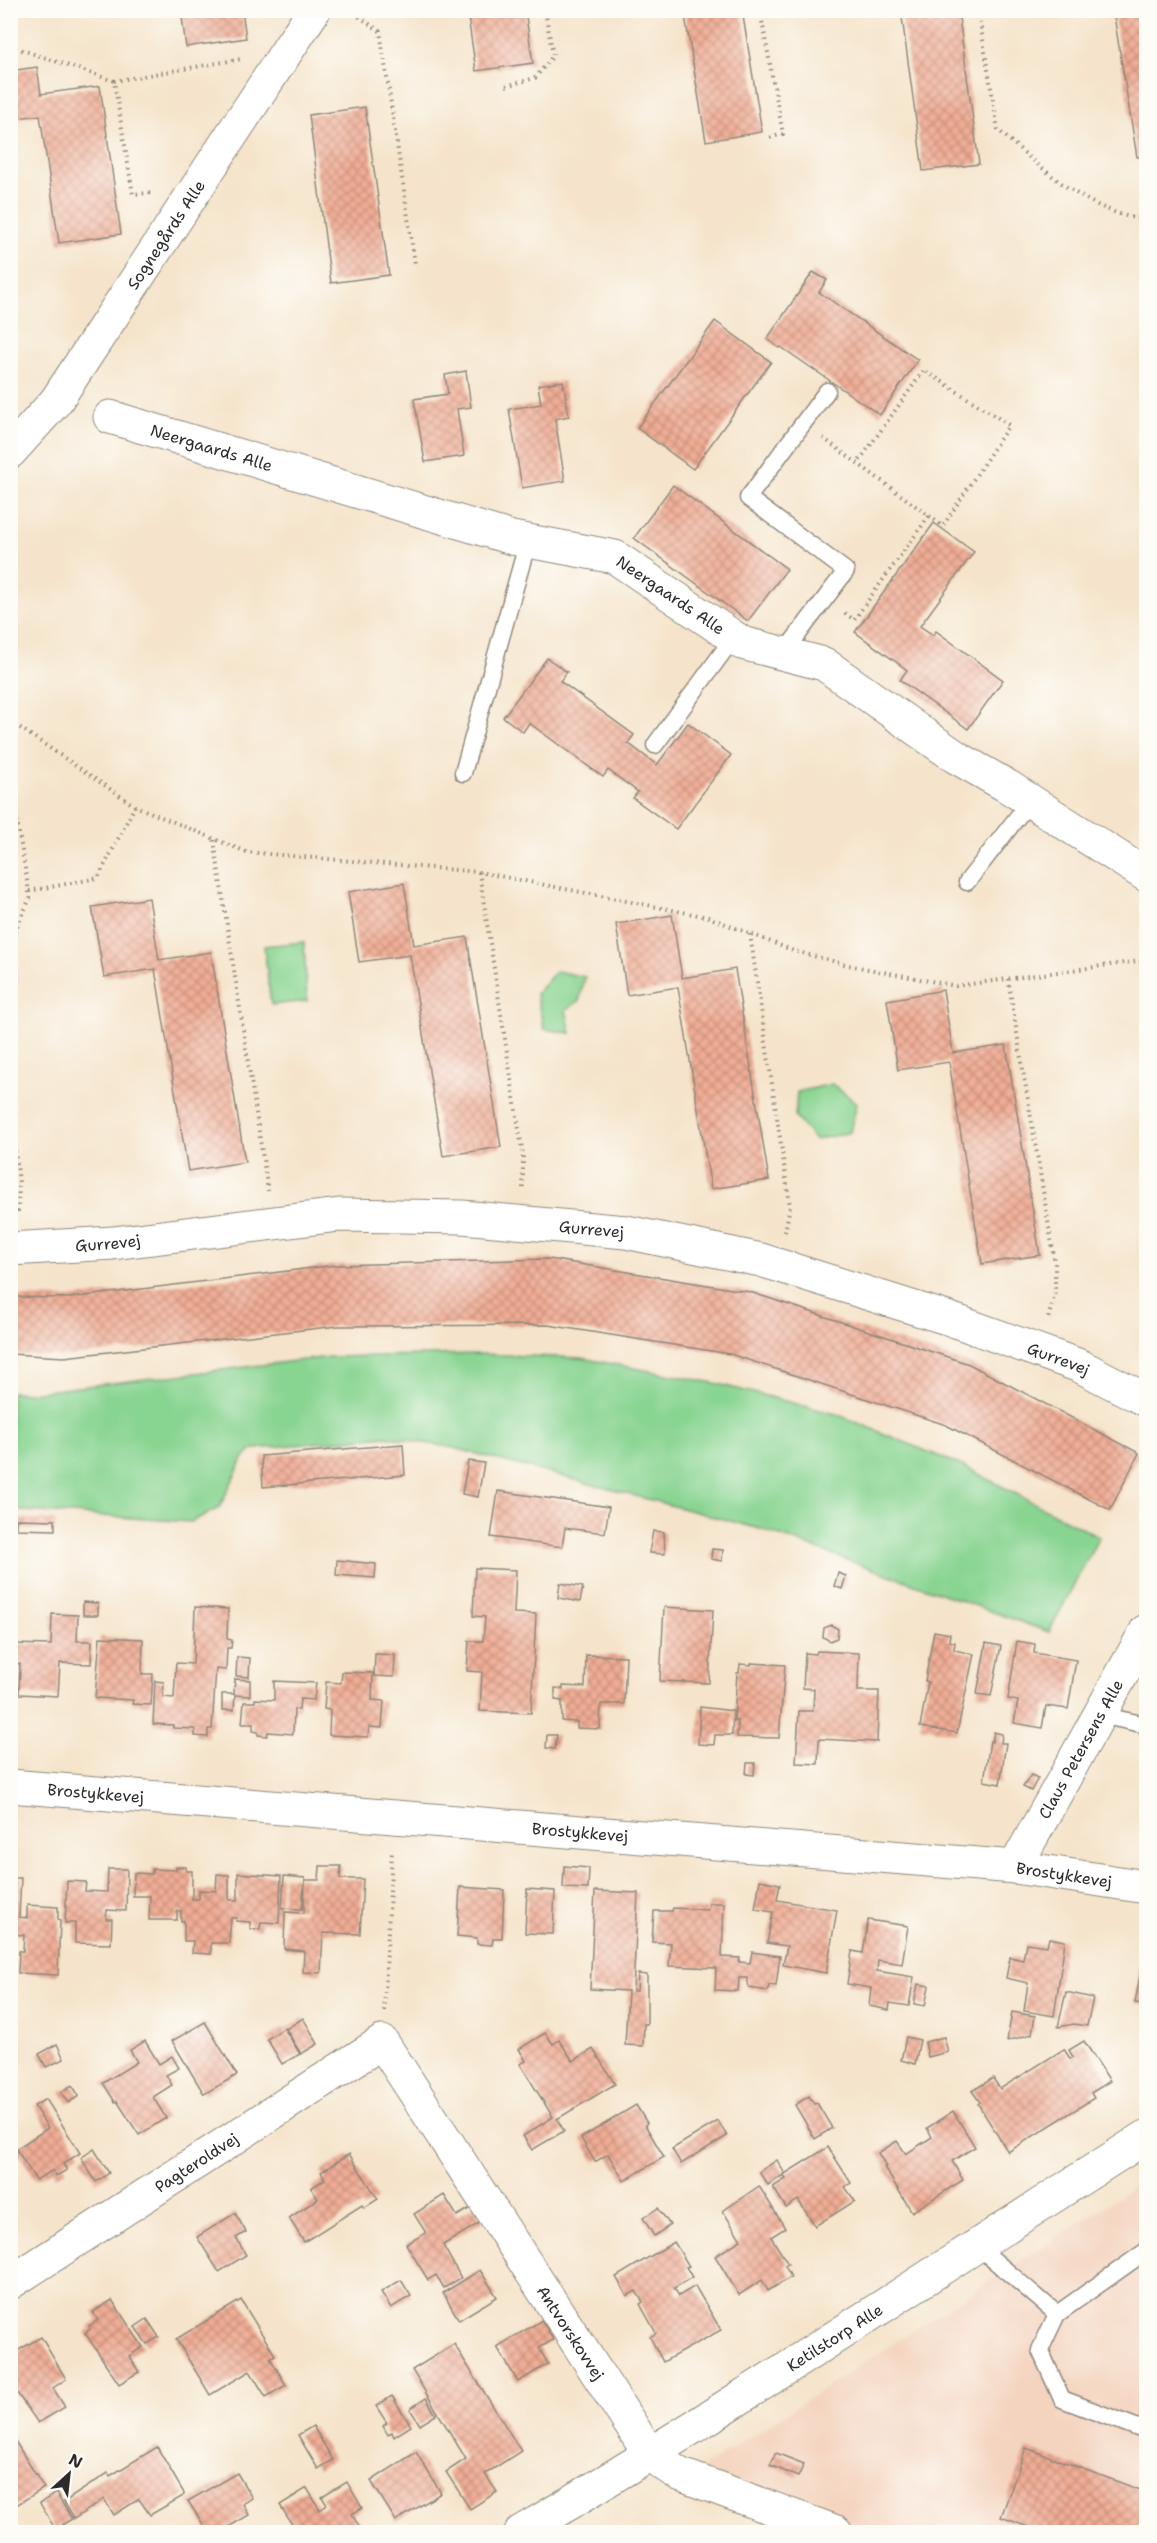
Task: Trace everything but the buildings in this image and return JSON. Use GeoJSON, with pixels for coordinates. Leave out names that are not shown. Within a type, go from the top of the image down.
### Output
{"type":"FeatureCollection","features":[{"type":"Feature","properties":{"kind":"street","name":"Sognegårds Alle"},"geometry":{"type":"LineString","coordinates":[[10,452],[56,401],[314,10]]}},
{"type":"Feature","properties":{"kind":"street","name":"Neergaards Alle"},"geometry":{"type":"LineString","coordinates":[[111,417],[528,541],[615,557],[742,643],[824,664],[956,756],[1146,875]]}},
{"type":"Feature","properties":{"kind":"street","name":"Gurrevej"},"geometry":{"type":"LineString","coordinates":[[14,1249],[113,1243],[339,1215],[462,1217],[626,1232],[779,1265],[950,1319],[1080,1366],[1146,1400]]}},
{"type":"Feature","properties":{"kind":"street","name":"Claus Petersens Alle"},"geometry":{"type":"LineString","coordinates":[[1015,1867],[1146,1631]]}},
{"type":"Feature","properties":{"kind":"street","name":"Brostykkevej"},"geometry":{"type":"LineString","coordinates":[[10,1786],[1015,1867],[1146,1887]]}},
{"type":"Feature","properties":{"kind":"street","name":"Pagteroldvej"},"geometry":{"type":"LineString","coordinates":[[10,2283],[382,2042]]}},
{"type":"Feature","properties":{"kind":"street","name":"Antvorskovvej"},"geometry":{"type":"LineString","coordinates":[[382,2042],[651,2456],[679,2474],[836,2532]]}},
{"type":"Feature","properties":{"kind":"street","name":"Ketilstorp Alle"},"geometry":{"type":"LineString","coordinates":[[521,2532],[651,2456],[1146,2137]]}},
{"type":"Feature","properties":{"kind":"lane"},"geometry":{"type":"LineString","coordinates":[[783,654],[846,571],[748,498],[827,391]]}},
{"type":"Feature","properties":{"kind":"lane"},"geometry":{"type":"LineString","coordinates":[[463,773],[528,541]]}},
{"type":"Feature","properties":{"kind":"lane"},"geometry":{"type":"LineString","coordinates":[[655,745],[734,638]]}},
{"type":"Feature","properties":{"kind":"lane"},"geometry":{"type":"LineString","coordinates":[[967,882],[1030,801]]}},
{"type":"Feature","properties":{"kind":"lane"},"geometry":{"type":"LineString","coordinates":[[1100,1715],[1146,1725]]}},
{"type":"Feature","properties":{"kind":"lane"},"geometry":{"type":"LineString","coordinates":[[976,2245],[1057,2314]]}},
{"type":"Feature","properties":{"kind":"lane"},"geometry":{"type":"LineString","coordinates":[[1146,2252],[1057,2314],[1040,2350],[1062,2399],[1146,2431]]}},
{"type":"Feature","properties":{"kind":"path"},"geometry":{"type":"LineString","coordinates":[[349,10],[380,31],[415,264]]}},
{"type":"Feature","properties":{"kind":"path"},"geometry":{"type":"LineString","coordinates":[[506,86],[535,78],[553,56],[545,10]]}},
{"type":"Feature","properties":{"kind":"path"},"geometry":{"type":"LineString","coordinates":[[760,10],[783,134],[766,139]]}},
{"type":"Feature","properties":{"kind":"path"},"geometry":{"type":"LineString","coordinates":[[978,10],[998,130],[1062,185],[1106,210],[1146,219]]}},
{"type":"Feature","properties":{"kind":"path"},"geometry":{"type":"LineString","coordinates":[[10,46],[114,81],[238,60],[253,55],[281,61]]}},
{"type":"Feature","properties":{"kind":"path"},"geometry":{"type":"LineString","coordinates":[[114,81],[134,194],[180,191],[191,197]]}},
{"type":"Feature","properties":{"kind":"path"},"geometry":{"type":"LineString","coordinates":[[804,423],[856,464],[943,526],[1009,424],[924,370],[856,464]]}},
{"type":"Feature","properties":{"kind":"path"},"geometry":{"type":"LineString","coordinates":[[826,598],[854,620],[929,516]]}},
{"type":"Feature","properties":{"kind":"path"},"geometry":{"type":"LineString","coordinates":[[10,722],[135,806],[246,852],[479,872],[708,917],[794,951],[848,965],[957,986],[1146,960]]}},
{"type":"Feature","properties":{"kind":"path"},"geometry":{"type":"LineString","coordinates":[[10,779],[30,898],[10,942]]}},
{"type":"Feature","properties":{"kind":"path"},"geometry":{"type":"LineString","coordinates":[[29,891],[98,878],[135,806]]}},
{"type":"Feature","properties":{"kind":"path"},"geometry":{"type":"LineString","coordinates":[[213,839],[273,1224]]}},
{"type":"Feature","properties":{"kind":"path"},"geometry":{"type":"LineString","coordinates":[[479,872],[523,1155],[524,1222]]}},
{"type":"Feature","properties":{"kind":"path"},"geometry":{"type":"LineString","coordinates":[[750,934],[790,1206],[779,1265]]}},
{"type":"Feature","properties":{"kind":"path"},"geometry":{"type":"LineString","coordinates":[[1008,979],[1054,1263],[1055,1292],[1039,1352]]}},
{"type":"Feature","properties":{"kind":"path"},"geometry":{"type":"LineString","coordinates":[[10,1109],[19,1182],[14,1249]]}},
{"type":"Feature","properties":{"kind":"path"},"geometry":{"type":"LineString","coordinates":[[382,2042],[393,1817]]}},
{"type":"Feature","properties":{"kind":"shaded area"},"geometry":{"type":"Polygon","coordinates":[[[1146,2179],[1146,2532],[875,2532],[699,2470],[1146,2179]]]}},
{"type":"Feature","properties":{"kind":"green space"},"geometry":{"type":"Polygon","coordinates":[[[304,942],[307,1001],[271,1005],[264,946],[304,942]]]}},
{"type":"Feature","properties":{"kind":"green space"},"geometry":{"type":"Polygon","coordinates":[[[556,971],[585,977],[579,1001],[566,1010],[571,1033],[544,1029],[536,994],[556,971]]]}},
{"type":"Feature","properties":{"kind":"green space"},"geometry":{"type":"Polygon","coordinates":[[[832,1084],[857,1103],[850,1132],[815,1140],[795,1117],[797,1092],[832,1084]]]}},
{"type":"Feature","properties":{"kind":"green space"},"geometry":{"type":"Polygon","coordinates":[[[479,1354],[581,1358],[714,1383],[836,1414],[965,1467],[1099,1537],[1049,1632],[764,1530],[454,1448],[386,1436],[254,1449],[244,1457],[219,1508],[191,1522],[11,1510],[11,1392],[28,1393],[329,1357],[479,1354]]]}}]}
